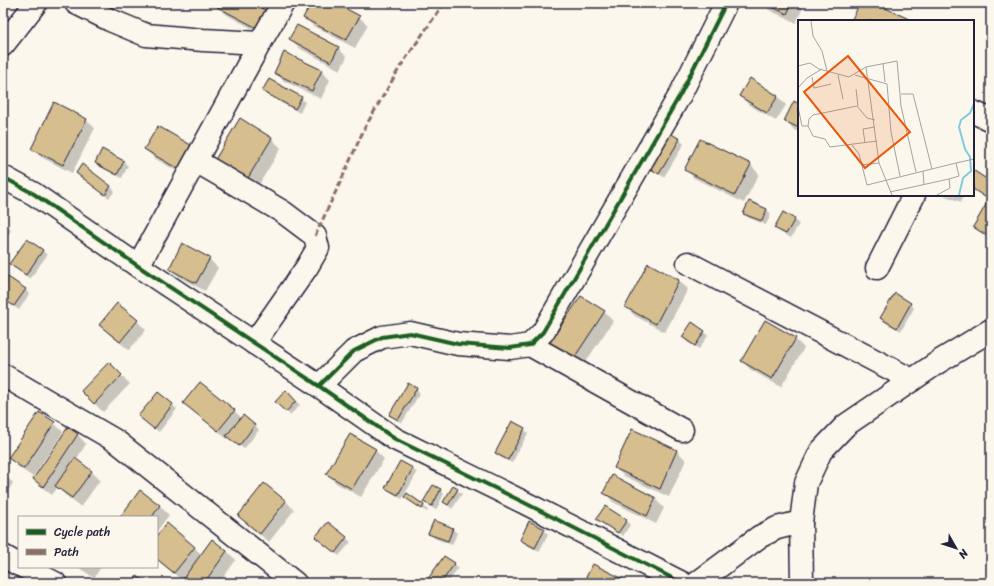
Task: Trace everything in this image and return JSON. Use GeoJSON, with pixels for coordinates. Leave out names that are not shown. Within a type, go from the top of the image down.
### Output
{"type":"FeatureCollection","features":[{"type":"Feature","properties":{"kind":"street"},"geometry":{"type":"LineString","coordinates":[[3,45],[36,3]]}},
{"type":"Feature","properties":{"kind":"street"},"geometry":{"type":"LineString","coordinates":[[76,3],[110,20],[146,35],[203,40],[260,42]]}},
{"type":"Feature","properties":{"kind":"street"},"geometry":{"type":"LineString","coordinates":[[138,266],[260,42],[283,3]]}},
{"type":"Feature","properties":{"kind":"street"},"geometry":{"type":"LineString","coordinates":[[319,386],[354,351],[382,337],[410,334],[458,344],[510,348],[530,344],[543,332],[676,102],[726,3]]}},
{"type":"Feature","properties":{"kind":"street"},"geometry":{"type":"LineString","coordinates":[[974,112],[991,120]]}},
{"type":"Feature","properties":{"kind":"street"},"geometry":{"type":"LineString","coordinates":[[196,161],[283,212],[315,236],[318,248],[307,268],[254,343]]}},
{"type":"Feature","properties":{"kind":"street"},"geometry":{"type":"LineString","coordinates":[[3,177],[34,194],[395,439],[682,583]]}},
{"type":"Feature","properties":{"kind":"street"},"geometry":{"type":"LineString","coordinates":[[877,268],[913,196]]}},
{"type":"Feature","properties":{"kind":"street"},"geometry":{"type":"LineString","coordinates":[[688,263],[912,380]]}},
{"type":"Feature","properties":{"kind":"street"},"geometry":{"type":"LineString","coordinates":[[802,583],[801,522],[806,483],[821,451],[846,425],[940,361],[991,330]]}},
{"type":"Feature","properties":{"kind":"street"},"geometry":{"type":"LineString","coordinates":[[530,344],[682,430]]}},
{"type":"Feature","properties":{"kind":"street"},"geometry":{"type":"LineString","coordinates":[[3,375],[116,441],[295,583]]}},
{"type":"Feature","properties":{"kind":"street"},"geometry":{"type":"LineString","coordinates":[[697,583],[759,537],[777,528],[801,522]]}},
{"type":"Feature","properties":{"kind":"street"},"geometry":{"type":"LineString","coordinates":[[3,556],[18,564]]}},
{"type":"Feature","properties":{"kind":"street"},"geometry":{"type":"LineString","coordinates":[[26,568],[55,583]]}},
{"type":"Feature","properties":{"kind":"building"},"geometry":{"type":"Polygon","coordinates":[[[219,3],[252,3],[267,11],[257,28],[217,7],[219,3]]]}},
{"type":"Feature","properties":{"kind":"building"},"geometry":{"type":"Polygon","coordinates":[[[311,3],[335,3],[360,16],[346,40],[303,18],[311,3]]]}},
{"type":"Feature","properties":{"kind":"building"},"geometry":{"type":"Polygon","coordinates":[[[763,3],[792,3],[787,14],[763,3]]]}},
{"type":"Feature","properties":{"kind":"building"},"geometry":{"type":"Polygon","coordinates":[[[860,3],[875,3],[911,20],[852,20],[860,3]]]}},
{"type":"Feature","properties":{"kind":"building"},"geometry":{"type":"Polygon","coordinates":[[[297,25],[339,47],[331,62],[289,39],[297,25]]]}},
{"type":"Feature","properties":{"kind":"building"},"geometry":{"type":"Polygon","coordinates":[[[284,52],[322,70],[312,91],[274,73],[284,52]]]}},
{"type":"Feature","properties":{"kind":"building"},"geometry":{"type":"Polygon","coordinates":[[[750,78],[778,96],[767,113],[739,96],[750,78]]]}},
{"type":"Feature","properties":{"kind":"building"},"geometry":{"type":"Polygon","coordinates":[[[269,79],[302,97],[295,109],[262,91],[269,79]]]}},
{"type":"Feature","properties":{"kind":"building"},"geometry":{"type":"Polygon","coordinates":[[[794,101],[798,103],[798,128],[784,121],[794,101]]]}},
{"type":"Feature","properties":{"kind":"building"},"geometry":{"type":"Polygon","coordinates":[[[54,102],[87,119],[63,165],[31,149],[54,102]]]}},
{"type":"Feature","properties":{"kind":"building"},"geometry":{"type":"Polygon","coordinates":[[[240,118],[272,138],[245,183],[213,163],[240,118]]]}},
{"type":"Feature","properties":{"kind":"building"},"geometry":{"type":"Polygon","coordinates":[[[158,126],[196,148],[183,172],[144,149],[158,126]]]}},
{"type":"Feature","properties":{"kind":"building"},"geometry":{"type":"Polygon","coordinates":[[[670,133],[680,139],[659,174],[649,168],[670,133]]]}},
{"type":"Feature","properties":{"kind":"building"},"geometry":{"type":"Polygon","coordinates":[[[700,139],[751,164],[735,195],[684,170],[700,139]]]}},
{"type":"Feature","properties":{"kind":"building"},"geometry":{"type":"Polygon","coordinates":[[[102,149],[124,161],[117,175],[95,163],[102,149]]]}},
{"type":"Feature","properties":{"kind":"building"},"geometry":{"type":"Polygon","coordinates":[[[82,164],[111,186],[105,195],[76,173],[82,164]]]}},
{"type":"Feature","properties":{"kind":"building"},"geometry":{"type":"Polygon","coordinates":[[[974,171],[991,182],[991,195],[988,199],[974,190],[974,171]]]}},
{"type":"Feature","properties":{"kind":"building"},"geometry":{"type":"Polygon","coordinates":[[[749,201],[767,209],[762,221],[743,214],[749,201]]]}},
{"type":"Feature","properties":{"kind":"building"},"geometry":{"type":"Polygon","coordinates":[[[987,203],[991,206],[991,238],[973,227],[987,203]]]}},
{"type":"Feature","properties":{"kind":"building"},"geometry":{"type":"Polygon","coordinates":[[[783,212],[795,219],[786,234],[774,228],[783,212]]]}},
{"type":"Feature","properties":{"kind":"building"},"geometry":{"type":"Polygon","coordinates":[[[27,239],[43,250],[26,275],[9,264],[27,239]]]}},
{"type":"Feature","properties":{"kind":"building"},"geometry":{"type":"Polygon","coordinates":[[[182,243],[210,258],[196,283],[169,269],[182,243]]]}},
{"type":"Feature","properties":{"kind":"building"},"geometry":{"type":"Polygon","coordinates":[[[648,263],[679,280],[656,324],[625,307],[648,263]]]}},
{"type":"Feature","properties":{"kind":"building"},"geometry":{"type":"Polygon","coordinates":[[[5,275],[26,289],[14,306],[3,299],[3,279],[5,275]]]}},
{"type":"Feature","properties":{"kind":"building"},"geometry":{"type":"Polygon","coordinates":[[[895,293],[911,303],[897,328],[880,318],[895,293]]]}},
{"type":"Feature","properties":{"kind":"building"},"geometry":{"type":"Polygon","coordinates":[[[581,296],[605,311],[572,361],[548,345],[581,296]]]}},
{"type":"Feature","properties":{"kind":"building"},"geometry":{"type":"Polygon","coordinates":[[[117,303],[138,320],[120,342],[99,325],[117,303]]]}},
{"type":"Feature","properties":{"kind":"building"},"geometry":{"type":"Polygon","coordinates":[[[765,320],[796,338],[772,379],[741,361],[765,320]]]}},
{"type":"Feature","properties":{"kind":"building"},"geometry":{"type":"Polygon","coordinates":[[[692,322],[705,331],[695,346],[682,337],[692,322]]]}},
{"type":"Feature","properties":{"kind":"building"},"geometry":{"type":"Polygon","coordinates":[[[109,362],[122,375],[94,404],[81,391],[109,362]]]}},
{"type":"Feature","properties":{"kind":"building"},"geometry":{"type":"Polygon","coordinates":[[[200,382],[235,410],[218,431],[183,403],[200,382]]]}},
{"type":"Feature","properties":{"kind":"building"},"geometry":{"type":"Polygon","coordinates":[[[408,383],[417,388],[398,420],[389,415],[408,383]]]}},
{"type":"Feature","properties":{"kind":"building"},"geometry":{"type":"Polygon","coordinates":[[[286,390],[296,401],[286,412],[275,402],[286,390]]]}},
{"type":"Feature","properties":{"kind":"building"},"geometry":{"type":"Polygon","coordinates":[[[158,392],[173,404],[154,429],[138,416],[158,392]]]}},
{"type":"Feature","properties":{"kind":"building"},"geometry":{"type":"Polygon","coordinates":[[[39,412],[55,422],[24,469],[8,458],[39,412]]]}},
{"type":"Feature","properties":{"kind":"building"},"geometry":{"type":"Polygon","coordinates":[[[243,415],[255,425],[239,446],[226,436],[243,415]]]}},
{"type":"Feature","properties":{"kind":"building"},"geometry":{"type":"Polygon","coordinates":[[[512,421],[525,428],[508,460],[495,453],[512,421]]]}},
{"type":"Feature","properties":{"kind":"building"},"geometry":{"type":"Polygon","coordinates":[[[68,427],[78,434],[43,487],[33,479],[68,427]]]}},
{"type":"Feature","properties":{"kind":"building"},"geometry":{"type":"Polygon","coordinates":[[[632,429],[677,450],[660,489],[614,468],[632,429]]]}},
{"type":"Feature","properties":{"kind":"building"},"geometry":{"type":"Polygon","coordinates":[[[350,434],[376,449],[352,489],[326,474],[350,434]]]}},
{"type":"Feature","properties":{"kind":"building"},"geometry":{"type":"Polygon","coordinates":[[[75,458],[92,471],[72,498],[55,486],[75,458]]]}},
{"type":"Feature","properties":{"kind":"building"},"geometry":{"type":"Polygon","coordinates":[[[400,461],[413,468],[398,495],[385,488],[400,461]]]}},
{"type":"Feature","properties":{"kind":"building"},"geometry":{"type":"Polygon","coordinates":[[[612,475],[656,498],[647,516],[603,493],[612,475]]]}},
{"type":"Feature","properties":{"kind":"building"},"geometry":{"type":"Polygon","coordinates":[[[264,483],[286,501],[260,534],[238,516],[264,483]]]}},
{"type":"Feature","properties":{"kind":"building"},"geometry":{"type":"Polygon","coordinates":[[[433,485],[441,489],[432,506],[423,502],[433,485]]]}},
{"type":"Feature","properties":{"kind":"building"},"geometry":{"type":"Polygon","coordinates":[[[453,486],[458,489],[448,505],[443,502],[453,486]]]}},
{"type":"Feature","properties":{"kind":"building"},"geometry":{"type":"Polygon","coordinates":[[[140,490],[160,505],[153,516],[121,516],[140,490]]]}},
{"type":"Feature","properties":{"kind":"building"},"geometry":{"type":"Polygon","coordinates":[[[407,493],[424,505],[422,509],[404,497],[407,493]]]}},
{"type":"Feature","properties":{"kind":"building"},"geometry":{"type":"Polygon","coordinates":[[[605,506],[627,520],[618,533],[596,519],[605,506]]]}},
{"type":"Feature","properties":{"kind":"building"},"geometry":{"type":"Polygon","coordinates":[[[434,520],[453,528],[448,541],[428,534],[434,520]]]}},
{"type":"Feature","properties":{"kind":"building"},"geometry":{"type":"Polygon","coordinates":[[[529,521],[545,529],[535,548],[520,540],[529,521]]]}},
{"type":"Feature","properties":{"kind":"building"},"geometry":{"type":"Polygon","coordinates":[[[328,522],[347,537],[335,553],[315,537],[328,522]]]}},
{"type":"Feature","properties":{"kind":"building"},"geometry":{"type":"Polygon","coordinates":[[[167,523],[195,547],[174,573],[158,560],[158,534],[167,523]]]}},
{"type":"Feature","properties":{"kind":"building"},"geometry":{"type":"Polygon","coordinates":[[[212,539],[227,551],[204,583],[180,583],[212,539]]]}},
{"type":"Feature","properties":{"kind":"building"},"geometry":{"type":"Polygon","coordinates":[[[444,556],[455,563],[441,583],[425,583],[444,556]]]}},
{"type":"Feature","properties":{"kind":"building"},"geometry":{"type":"Polygon","coordinates":[[[593,564],[623,579],[621,583],[583,583],[593,564]]]}},
{"type":"Feature","properties":{"kind":"building"},"geometry":{"type":"Polygon","coordinates":[[[137,576],[147,583],[132,583],[137,576]]]}},
{"type":"Feature","properties":{"kind":"marked path"},"geometry":{"type":"LineString","coordinates":[[315,236],[364,129],[400,67],[444,3]]}},
{"type":"Feature","properties":{"kind":"cycle path"},"geometry":{"type":"LineString","coordinates":[[319,386],[354,351],[382,337],[410,333],[458,344],[510,348],[530,345],[543,332],[680,95],[726,3]]}},
{"type":"Feature","properties":{"kind":"cycle path"},"geometry":{"type":"LineString","coordinates":[[3,177],[34,194],[395,439],[682,583]]}}]}
